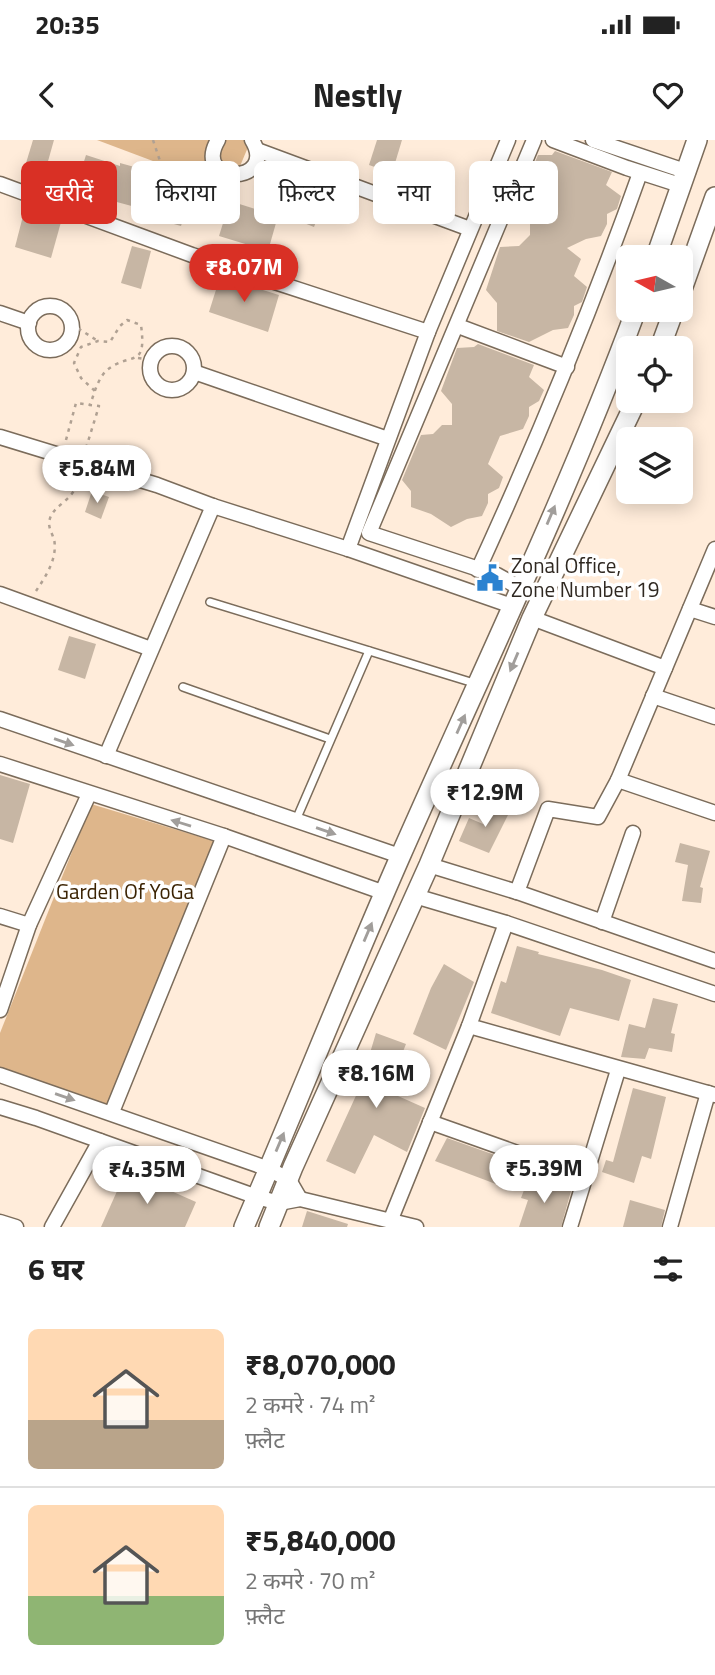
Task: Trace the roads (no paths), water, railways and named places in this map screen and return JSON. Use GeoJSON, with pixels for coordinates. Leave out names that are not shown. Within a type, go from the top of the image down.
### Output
{"type":"FeatureCollection","features":[{"type":"Feature","properties":{"kind":"main road"},"geometry":{"type":"LineString","coordinates":[[660,245],[698,140]]}},
{"type":"Feature","properties":{"kind":"main road"},"geometry":{"type":"LineString","coordinates":[[693,267],[709,234],[715,197]]}},
{"type":"Feature","properties":{"kind":"main road"},"geometry":{"type":"LineString","coordinates":[[244,1227],[400,856],[478,685],[613,372],[632,322]]}},
{"type":"Feature","properties":{"kind":"main road"},"geometry":{"type":"LineString","coordinates":[[269,1227],[429,865],[532,618],[630,413]]}},
{"type":"Feature","properties":{"kind":"street"},"geometry":{"type":"LineString","coordinates":[[218,140],[213,153],[214,160],[217,166],[229,175],[236,176],[250,170],[254,164],[254,145],[470,229]]}},
{"type":"Feature","properties":{"kind":"street"},"geometry":{"type":"LineString","coordinates":[[348,548],[428,332],[509,140]]}},
{"type":"Feature","properties":{"kind":"street"},"geometry":{"type":"LineString","coordinates":[[516,597],[497,575],[369,533],[534,140]]}},
{"type":"Feature","properties":{"kind":"street"},"geometry":{"type":"LineString","coordinates":[[553,140],[640,173],[685,179]]}},
{"type":"Feature","properties":{"kind":"street"},"geometry":{"type":"LineString","coordinates":[[593,140],[685,179]]}},
{"type":"Feature","properties":{"kind":"street"},"geometry":{"type":"LineString","coordinates":[[478,570],[567,368],[640,173]]}},
{"type":"Feature","properties":{"kind":"street"},"geometry":{"type":"LineString","coordinates":[[0,184],[192,255],[428,332]]}},
{"type":"Feature","properties":{"kind":"street"},"geometry":{"type":"LineString","coordinates":[[52,306],[65,312],[71,324],[69,339],[58,348],[37,346],[29,334],[29,323],[38,309],[52,306]]}},
{"type":"Feature","properties":{"kind":"street"},"geometry":{"type":"LineString","coordinates":[[0,313],[29,323]]}},
{"type":"Feature","properties":{"kind":"street"},"geometry":{"type":"LineString","coordinates":[[457,326],[567,368]]}},
{"type":"Feature","properties":{"kind":"street"},"geometry":{"type":"LineString","coordinates":[[174,346],[192,357],[194,372],[191,379],[180,388],[166,389],[155,380],[145,359],[161,349],[174,346]]}},
{"type":"Feature","properties":{"kind":"street"},"geometry":{"type":"LineString","coordinates":[[194,372],[388,439]]}},
{"type":"Feature","properties":{"kind":"street"},"geometry":{"type":"LineString","coordinates":[[0,437],[348,548],[516,597]]}},
{"type":"Feature","properties":{"kind":"street"},"geometry":{"type":"LineString","coordinates":[[106,756],[213,506]]}},
{"type":"Feature","properties":{"kind":"street"},"geometry":{"type":"LineString","coordinates":[[517,892],[548,809],[598,817],[618,780],[715,549]]}},
{"type":"Feature","properties":{"kind":"street"},"geometry":{"type":"LineString","coordinates":[[0,594],[151,649]]}},
{"type":"Feature","properties":{"kind":"street"},"geometry":{"type":"LineString","coordinates":[[690,609],[715,617]]}},
{"type":"Feature","properties":{"kind":"street"},"geometry":{"type":"LineString","coordinates":[[532,618],[665,668]]}},
{"type":"Feature","properties":{"kind":"street"},"geometry":{"type":"LineString","coordinates":[[653,696],[715,716]]}},
{"type":"Feature","properties":{"kind":"street"},"geometry":{"type":"LineString","coordinates":[[0,719],[400,856]]}},
{"type":"Feature","properties":{"kind":"street"},"geometry":{"type":"LineString","coordinates":[[0,764],[224,836],[385,893]]}},
{"type":"Feature","properties":{"kind":"street"},"geometry":{"type":"LineString","coordinates":[[618,780],[715,813]]}},
{"type":"Feature","properties":{"kind":"street"},"geometry":{"type":"LineString","coordinates":[[0,1010],[29,925],[89,794]]}},
{"type":"Feature","properties":{"kind":"street"},"geometry":{"type":"LineString","coordinates":[[602,922],[633,834]]}},
{"type":"Feature","properties":{"kind":"street"},"geometry":{"type":"LineString","coordinates":[[112,1112],[224,836]]}},
{"type":"Feature","properties":{"kind":"street"},"geometry":{"type":"LineString","coordinates":[[429,865],[517,892],[715,961]]}},
{"type":"Feature","properties":{"kind":"street"},"geometry":{"type":"LineString","coordinates":[[415,896],[506,923],[715,994]]}},
{"type":"Feature","properties":{"kind":"street"},"geometry":{"type":"LineString","coordinates":[[0,916],[29,925]]}},
{"type":"Feature","properties":{"kind":"street"},"geometry":{"type":"LineString","coordinates":[[391,1219],[469,1026],[506,923]]}},
{"type":"Feature","properties":{"kind":"street"},"geometry":{"type":"LineString","coordinates":[[469,1026],[618,1070],[712,1094],[670,1227]]}},
{"type":"Feature","properties":{"kind":"street"},"geometry":{"type":"LineString","coordinates":[[570,1227],[618,1070]]}},
{"type":"Feature","properties":{"kind":"street"},"geometry":{"type":"LineString","coordinates":[[0,1075],[269,1169],[289,1180],[300,1199]]}},
{"type":"Feature","properties":{"kind":"street"},"geometry":{"type":"LineString","coordinates":[[0,1107],[257,1197],[279,1203],[300,1199],[416,1227]]}},
{"type":"Feature","properties":{"kind":"street"},"geometry":{"type":"LineString","coordinates":[[430,1122],[585,1177]]}},
{"type":"Feature","properties":{"kind":"street"},"geometry":{"type":"LineString","coordinates":[[52,1227],[100,1142]]}},
{"type":"Feature","properties":{"kind":"street"},"geometry":{"type":"LineString","coordinates":[[0,1222],[16,1227]]}},
{"type":"Feature","properties":{"kind":"lane"},"geometry":{"type":"LineString","coordinates":[[211,602],[478,685]]}},
{"type":"Feature","properties":{"kind":"lane"},"geometry":{"type":"LineString","coordinates":[[296,820],[369,651]]}},
{"type":"Feature","properties":{"kind":"lane"},"geometry":{"type":"LineString","coordinates":[[183,687],[330,739]]}},
{"type":"Feature","properties":{"kind":"place","name":"Zonal Office, Zone Number 19"},"geometry":{"type":"Point","coordinates":[490,578]}},
{"type":"Feature","properties":{"kind":"park label","name":"Garden Of YoGa"},"geometry":{"type":"Point","coordinates":[125,892]}}]}
